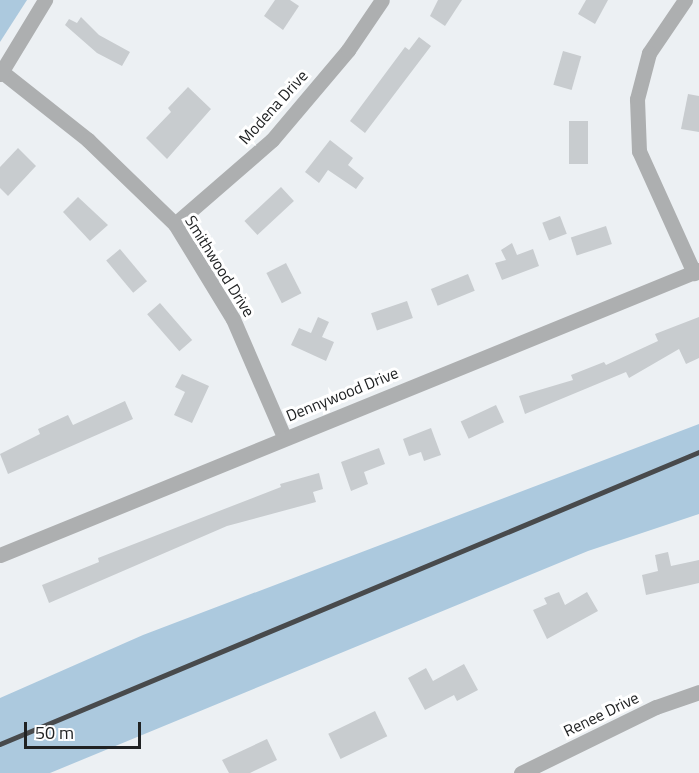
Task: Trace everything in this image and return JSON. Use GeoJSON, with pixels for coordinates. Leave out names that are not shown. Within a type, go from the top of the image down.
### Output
{"type":"FeatureCollection","features":[{"type":"Feature","properties":{"kind":"street"},"geometry":{"type":"LineString","coordinates":[[1,73],[45,0]]}},
{"type":"Feature","properties":{"kind":"street","name":"Modena Drive"},"geometry":{"type":"LineString","coordinates":[[175,224],[272,140],[348,50],[382,0]]}},
{"type":"Feature","properties":{"kind":"street"},"geometry":{"type":"LineString","coordinates":[[685,0],[649,53],[637,99],[639,151],[696,271]]}},
{"type":"Feature","properties":{"kind":"street","name":"Smithwood Drive"},"geometry":{"type":"LineString","coordinates":[[1,73],[88,140],[175,224],[233,319],[284,437]]}},
{"type":"Feature","properties":{"kind":"street","name":"Dennywood Drive"},"geometry":{"type":"LineString","coordinates":[[0,555],[284,437],[696,271]]}},
{"type":"Feature","properties":{"kind":"street","name":"Renee Drive"},"geometry":{"type":"LineString","coordinates":[[521,773],[656,707],[699,692]]}},
{"type":"Feature","properties":{"kind":"shaded area"},"geometry":{"type":"Polygon","coordinates":[[[0,0],[27,0],[0,42],[0,0]]]}},
{"type":"Feature","properties":{"kind":"shaded area"},"geometry":{"type":"Polygon","coordinates":[[[699,424],[699,514],[588,551],[50,773],[0,773],[0,698],[143,635],[699,424]]]}},
{"type":"Feature","properties":{"kind":"building"},"geometry":{"type":"Polygon","coordinates":[[[275,0],[290,0],[299,6],[283,30],[264,16],[275,0]]]}},
{"type":"Feature","properties":{"kind":"building"},"geometry":{"type":"Polygon","coordinates":[[[438,0],[462,0],[445,26],[430,16],[438,0]]]}},
{"type":"Feature","properties":{"kind":"building"},"geometry":{"type":"Polygon","coordinates":[[[586,0],[608,0],[595,24],[578,14],[586,0]]]}},
{"type":"Feature","properties":{"kind":"building"},"geometry":{"type":"Polygon","coordinates":[[[81,17],[99,35],[130,52],[122,66],[97,53],[65,25],[69,19],[77,23],[81,17]]]}},
{"type":"Feature","properties":{"kind":"building"},"geometry":{"type":"Polygon","coordinates":[[[419,37],[431,46],[365,133],[350,121],[405,47],[409,50],[419,37]]]}},
{"type":"Feature","properties":{"kind":"building"},"geometry":{"type":"Polygon","coordinates":[[[563,51],[581,56],[572,90],[553,85],[563,51]]]}},
{"type":"Feature","properties":{"kind":"building"},"geometry":{"type":"Polygon","coordinates":[[[188,87],[211,109],[167,159],[146,138],[171,112],[168,108],[188,87]]]}},
{"type":"Feature","properties":{"kind":"building"},"geometry":{"type":"Polygon","coordinates":[[[688,94],[699,96],[699,132],[681,129],[688,94]]]}},
{"type":"Feature","properties":{"kind":"building"},"geometry":{"type":"Polygon","coordinates":[[[569,121],[588,121],[588,164],[569,164],[569,121]]]}},
{"type":"Feature","properties":{"kind":"building"},"geometry":{"type":"Polygon","coordinates":[[[330,140],[353,158],[348,165],[364,178],[356,189],[328,170],[319,183],[305,172],[330,140]]]}},
{"type":"Feature","properties":{"kind":"building"},"geometry":{"type":"Polygon","coordinates":[[[18,148],[36,166],[8,196],[0,188],[0,167],[18,148]]]}},
{"type":"Feature","properties":{"kind":"building"},"geometry":{"type":"Polygon","coordinates":[[[281,187],[294,201],[257,235],[244,221],[281,187]]]}},
{"type":"Feature","properties":{"kind":"building"},"geometry":{"type":"Polygon","coordinates":[[[78,197],[108,225],[90,241],[63,212],[78,197]]]}},
{"type":"Feature","properties":{"kind":"building"},"geometry":{"type":"Polygon","coordinates":[[[560,216],[567,234],[549,241],[542,223],[560,216]]]}},
{"type":"Feature","properties":{"kind":"building"},"geometry":{"type":"Polygon","coordinates":[[[606,226],[612,244],[577,256],[571,237],[606,226]]]}},
{"type":"Feature","properties":{"kind":"building"},"geometry":{"type":"Polygon","coordinates":[[[512,243],[517,255],[533,249],[539,266],[502,280],[495,263],[506,260],[501,250],[512,243]]]}},
{"type":"Feature","properties":{"kind":"building"},"geometry":{"type":"Polygon","coordinates":[[[120,249],[147,281],[133,293],[106,261],[120,249]]]}},
{"type":"Feature","properties":{"kind":"building"},"geometry":{"type":"Polygon","coordinates":[[[286,263],[301,293],[282,303],[266,273],[286,263]]]}},
{"type":"Feature","properties":{"kind":"building"},"geometry":{"type":"Polygon","coordinates":[[[468,274],[475,291],[438,306],[431,289],[468,274]]]}},
{"type":"Feature","properties":{"kind":"building"},"geometry":{"type":"Polygon","coordinates":[[[407,301],[413,318],[377,330],[371,313],[407,301]]]}},
{"type":"Feature","properties":{"kind":"building"},"geometry":{"type":"Polygon","coordinates":[[[160,303],[192,340],[179,351],[147,314],[160,303]]]}},
{"type":"Feature","properties":{"kind":"building"},"geometry":{"type":"Polygon","coordinates":[[[318,317],[329,322],[322,337],[334,342],[326,361],[291,345],[299,328],[311,333],[318,317]]]}},
{"type":"Feature","properties":{"kind":"building"},"geometry":{"type":"Polygon","coordinates":[[[699,317],[699,358],[686,364],[679,349],[629,378],[626,372],[525,414],[519,396],[573,380],[571,375],[604,362],[606,365],[658,341],[655,334],[699,317]]]}},
{"type":"Feature","properties":{"kind":"building"},"geometry":{"type":"Polygon","coordinates":[[[182,374],[209,386],[192,423],[174,415],[185,392],[175,387],[182,374]]]}},
{"type":"Feature","properties":{"kind":"building"},"geometry":{"type":"Polygon","coordinates":[[[125,401],[133,419],[8,474],[0,454],[40,434],[38,429],[68,415],[73,425],[125,401]]]}},
{"type":"Feature","properties":{"kind":"building"},"geometry":{"type":"Polygon","coordinates":[[[496,405],[504,422],[469,439],[461,421],[496,405]]]}},
{"type":"Feature","properties":{"kind":"building"},"geometry":{"type":"Polygon","coordinates":[[[431,428],[441,455],[424,461],[421,452],[409,456],[403,439],[431,428]]]}},
{"type":"Feature","properties":{"kind":"building"},"geometry":{"type":"Polygon","coordinates":[[[379,448],[385,464],[364,472],[368,484],[351,491],[341,462],[379,448]]]}},
{"type":"Feature","properties":{"kind":"building"},"geometry":{"type":"Polygon","coordinates":[[[319,473],[323,489],[313,492],[316,502],[227,526],[49,603],[42,585],[99,562],[98,558],[281,487],[280,484],[319,473]]]}},
{"type":"Feature","properties":{"kind":"building"},"geometry":{"type":"Polygon","coordinates":[[[668,552],[671,566],[699,560],[699,583],[646,595],[642,575],[658,571],[655,555],[668,552]]]}},
{"type":"Feature","properties":{"kind":"building"},"geometry":{"type":"Polygon","coordinates":[[[559,592],[565,605],[587,592],[598,611],[547,639],[533,610],[547,604],[544,598],[559,592]]]}},
{"type":"Feature","properties":{"kind":"building"},"geometry":{"type":"Polygon","coordinates":[[[464,664],[478,690],[457,701],[454,695],[425,710],[408,678],[426,668],[433,681],[464,664]]]}},
{"type":"Feature","properties":{"kind":"building"},"geometry":{"type":"Polygon","coordinates":[[[375,711],[387,736],[341,759],[328,734],[375,711]]]}},
{"type":"Feature","properties":{"kind":"building"},"geometry":{"type":"Polygon","coordinates":[[[267,739],[277,760],[250,773],[229,773],[222,760],[267,739]]]}},
{"type":"Feature","properties":{"kind":"railway"},"geometry":{"type":"LineString","coordinates":[[0,744],[699,452]]}}]}
